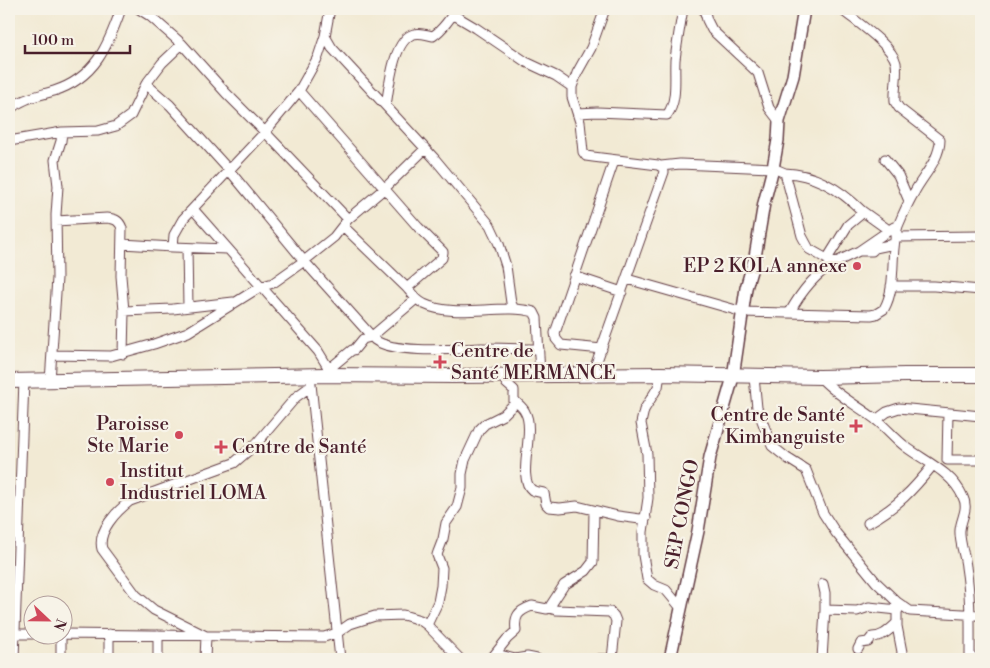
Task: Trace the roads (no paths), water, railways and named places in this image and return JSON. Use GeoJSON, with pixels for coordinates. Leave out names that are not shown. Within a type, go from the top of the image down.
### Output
{"type":"FeatureCollection","features":[{"type":"Feature","properties":{"kind":"main road"},"geometry":{"type":"LineString","coordinates":[[9,381],[311,381],[328,372],[504,375],[660,374],[820,378],[981,375]]}},
{"type":"Feature","properties":{"kind":"street"},"geometry":{"type":"LineString","coordinates":[[9,110],[24,99],[72,84],[84,77],[101,57],[121,9]]}},
{"type":"Feature","properties":{"kind":"street"},"geometry":{"type":"LineString","coordinates":[[139,9],[150,16],[182,44],[266,132],[416,299],[423,304],[438,308],[473,311],[514,309],[536,314],[540,375]]}},
{"type":"Feature","properties":{"kind":"street"},"geometry":{"type":"LineString","coordinates":[[172,247],[174,235],[183,219],[266,132],[299,92],[318,57],[325,36],[330,9]]}},
{"type":"Feature","properties":{"kind":"street"},"geometry":{"type":"LineString","coordinates":[[605,9],[591,48],[577,73],[572,87],[572,97],[578,113],[584,154],[614,161],[661,166],[680,164],[773,168],[785,173],[796,173],[814,178],[846,196],[862,212],[893,237]]}},
{"type":"Feature","properties":{"kind":"street"},"geometry":{"type":"LineString","coordinates":[[578,113],[667,115],[672,102],[675,61],[683,9]]}},
{"type":"Feature","properties":{"kind":"street"},"geometry":{"type":"LineString","coordinates":[[704,9],[712,30],[758,73],[769,108],[779,121]]}},
{"type":"Feature","properties":{"kind":"street","name":"SEP CONGO"},"geometry":{"type":"LineString","coordinates":[[670,659],[698,532],[710,457],[733,377],[746,288],[760,233],[764,203],[778,140],[779,121],[792,76],[804,9]]}},
{"type":"Feature","properties":{"kind":"street"},"geometry":{"type":"LineString","coordinates":[[627,278],[743,312],[876,314],[884,309],[887,305],[891,286],[893,237],[909,201],[940,148],[940,140],[899,108],[895,102],[896,61],[892,54],[880,41],[841,9]]}},
{"type":"Feature","properties":{"kind":"street"},"geometry":{"type":"LineString","coordinates":[[386,106],[391,72],[396,57],[407,37],[419,33],[434,36],[454,12],[526,62],[556,76],[572,87]]}},
{"type":"Feature","properties":{"kind":"street"},"geometry":{"type":"LineString","coordinates":[[325,36],[332,48],[425,149],[490,225],[506,266],[511,303],[514,309]]}},
{"type":"Feature","properties":{"kind":"street"},"geometry":{"type":"LineString","coordinates":[[9,141],[62,132],[98,131],[116,126],[131,115],[146,84],[162,63],[182,44]]}},
{"type":"Feature","properties":{"kind":"street"},"geometry":{"type":"LineString","coordinates":[[146,84],[170,105],[229,170],[304,261],[379,343],[417,349],[539,349]]}},
{"type":"Feature","properties":{"kind":"street"},"geometry":{"type":"LineString","coordinates":[[299,92],[444,254],[407,288]]}},
{"type":"Feature","properties":{"kind":"street"},"geometry":{"type":"LineString","coordinates":[[50,381],[57,278],[56,221],[58,186],[55,160],[62,132]]}},
{"type":"Feature","properties":{"kind":"street"},"geometry":{"type":"LineString","coordinates":[[52,355],[111,356],[123,354],[188,332],[260,286],[273,283],[304,261],[425,149]]}},
{"type":"Feature","properties":{"kind":"street"},"geometry":{"type":"LineString","coordinates":[[885,159],[898,174],[909,201]]}},
{"type":"Feature","properties":{"kind":"street"},"geometry":{"type":"LineString","coordinates":[[602,349],[561,345],[556,339],[555,333],[614,161]]}},
{"type":"Feature","properties":{"kind":"street"},"geometry":{"type":"LineString","coordinates":[[592,375],[662,181],[664,172],[661,166]]}},
{"type":"Feature","properties":{"kind":"street"},"geometry":{"type":"LineString","coordinates":[[785,173],[802,236],[809,249],[831,261],[893,237],[981,236]]}},
{"type":"Feature","properties":{"kind":"street"},"geometry":{"type":"LineString","coordinates":[[193,209],[318,351],[328,372],[354,350],[363,339],[371,336],[416,299]]}},
{"type":"Feature","properties":{"kind":"street"},"geometry":{"type":"LineString","coordinates":[[790,312],[800,294],[831,261],[848,225],[862,212]]}},
{"type":"Feature","properties":{"kind":"street"},"geometry":{"type":"LineString","coordinates":[[56,221],[113,219],[120,223],[122,228],[121,276],[124,310],[123,354]]}},
{"type":"Feature","properties":{"kind":"street"},"geometry":{"type":"LineString","coordinates":[[859,251],[872,251],[893,237]]}},
{"type":"Feature","properties":{"kind":"street"},"geometry":{"type":"LineString","coordinates":[[122,244],[227,249]]}},
{"type":"Feature","properties":{"kind":"street"},"geometry":{"type":"LineString","coordinates":[[187,248],[188,307]]}},
{"type":"Feature","properties":{"kind":"street"},"geometry":{"type":"LineString","coordinates":[[574,276],[622,292]]}},
{"type":"Feature","properties":{"kind":"street"},"geometry":{"type":"LineString","coordinates":[[891,286],[934,286],[981,290]]}},
{"type":"Feature","properties":{"kind":"street"},"geometry":{"type":"LineString","coordinates":[[124,310],[188,307],[236,302]]}},
{"type":"Feature","properties":{"kind":"street"},"geometry":{"type":"LineString","coordinates":[[660,374],[655,394],[644,410],[642,417],[648,454],[643,555],[647,579],[654,585],[666,590],[681,608]]}},
{"type":"Feature","properties":{"kind":"street"},"geometry":{"type":"LineString","coordinates":[[427,625],[438,602],[441,586],[442,568],[437,555],[446,523],[457,507],[462,488],[465,460],[479,430],[485,424],[503,415],[514,404],[514,390],[506,383],[504,375]]}},
{"type":"Feature","properties":{"kind":"street"},"geometry":{"type":"LineString","coordinates":[[754,377],[757,408],[772,446],[806,470],[823,513],[836,533],[897,606],[902,659]]}},
{"type":"Feature","properties":{"kind":"street"},"geometry":{"type":"LineString","coordinates":[[820,378],[830,388],[876,420],[903,446],[950,478],[964,497],[966,504],[965,514],[960,531],[966,567],[970,615],[970,659],[981,659]]}},
{"type":"Feature","properties":{"kind":"street"},"geometry":{"type":"LineString","coordinates":[[14,659],[24,380]]}},
{"type":"Feature","properties":{"kind":"street"},"geometry":{"type":"LineString","coordinates":[[311,381],[340,659]]}},
{"type":"Feature","properties":{"kind":"street"},"geometry":{"type":"LineString","coordinates":[[206,636],[154,610],[136,595],[102,549],[100,543],[102,537],[120,509],[130,501],[234,463],[256,444],[311,381]]}},
{"type":"Feature","properties":{"kind":"street"},"geometry":{"type":"LineString","coordinates":[[514,400],[526,412],[528,418],[529,437],[526,464],[528,483],[536,492],[544,493],[546,504],[549,507],[578,506],[594,512],[629,518],[646,518]]}},
{"type":"Feature","properties":{"kind":"street"},"geometry":{"type":"LineString","coordinates":[[876,420],[887,412],[899,408],[981,416]]}},
{"type":"Feature","properties":{"kind":"street"},"geometry":{"type":"LineString","coordinates":[[948,413],[947,460],[981,460]]}},
{"type":"Feature","properties":{"kind":"street"},"geometry":{"type":"LineString","coordinates":[[868,523],[900,501],[915,487],[933,465]]}},
{"type":"Feature","properties":{"kind":"street"},"geometry":{"type":"LineString","coordinates":[[549,608],[564,585],[586,571],[593,562],[594,512]]}},
{"type":"Feature","properties":{"kind":"street"},"geometry":{"type":"LineString","coordinates":[[822,659],[826,593],[823,584]]}},
{"type":"Feature","properties":{"kind":"street"},"geometry":{"type":"LineString","coordinates":[[494,657],[507,639],[516,631],[514,622],[517,615],[532,606],[556,610],[610,612],[616,622],[611,659],[598,659]]}},
{"type":"Feature","properties":{"kind":"street"},"geometry":{"type":"LineString","coordinates":[[825,610],[857,611],[869,607],[897,606],[910,611],[981,614]]}},
{"type":"Feature","properties":{"kind":"street"},"geometry":{"type":"LineString","coordinates":[[72,635],[324,637],[337,633],[350,624],[375,616],[403,615],[411,616],[427,625],[460,659]]}},
{"type":"Feature","properties":{"kind":"street"},"geometry":{"type":"LineString","coordinates":[[858,649],[861,643],[868,642],[872,637],[880,637],[898,623]]}},
{"type":"Feature","properties":{"kind":"street"},"geometry":{"type":"LineString","coordinates":[[15,634],[22,634]]}},
{"type":"Feature","properties":{"kind":"street"},"geometry":{"type":"LineString","coordinates":[[109,634],[109,659]]}},
{"type":"Feature","properties":{"kind":"street"},"geometry":{"type":"LineString","coordinates":[[158,635],[158,659]]}},
{"type":"Feature","properties":{"kind":"street"},"geometry":{"type":"LineString","coordinates":[[205,659],[206,636]]}},
{"type":"Feature","properties":{"kind":"street"},"geometry":{"type":"LineString","coordinates":[[61,659],[62,646]]}},
{"type":"Feature","properties":{"kind":"street"},"geometry":{"type":"LineString","coordinates":[[494,657],[515,659],[528,656],[537,659]]}},
{"type":"Feature","properties":{"kind":"place","name":"EP 2 KOLA annexe"},"geometry":{"type":"Point","coordinates":[857,266]}},
{"type":"Feature","properties":{"kind":"place","name":"Centre de Santé MERMANCE"},"geometry":{"type":"Point","coordinates":[440,362]}},
{"type":"Feature","properties":{"kind":"place","name":"Centre de Santé Kimbanguiste"},"geometry":{"type":"Point","coordinates":[856,426]}},
{"type":"Feature","properties":{"kind":"place","name":"Paroisse Ste Marie"},"geometry":{"type":"Point","coordinates":[179,435]}},
{"type":"Feature","properties":{"kind":"place","name":"Centre de Santé"},"geometry":{"type":"Point","coordinates":[221,447]}},
{"type":"Feature","properties":{"kind":"place","name":"Institut Industriel LOMA"},"geometry":{"type":"Point","coordinates":[110,482]}}]}
